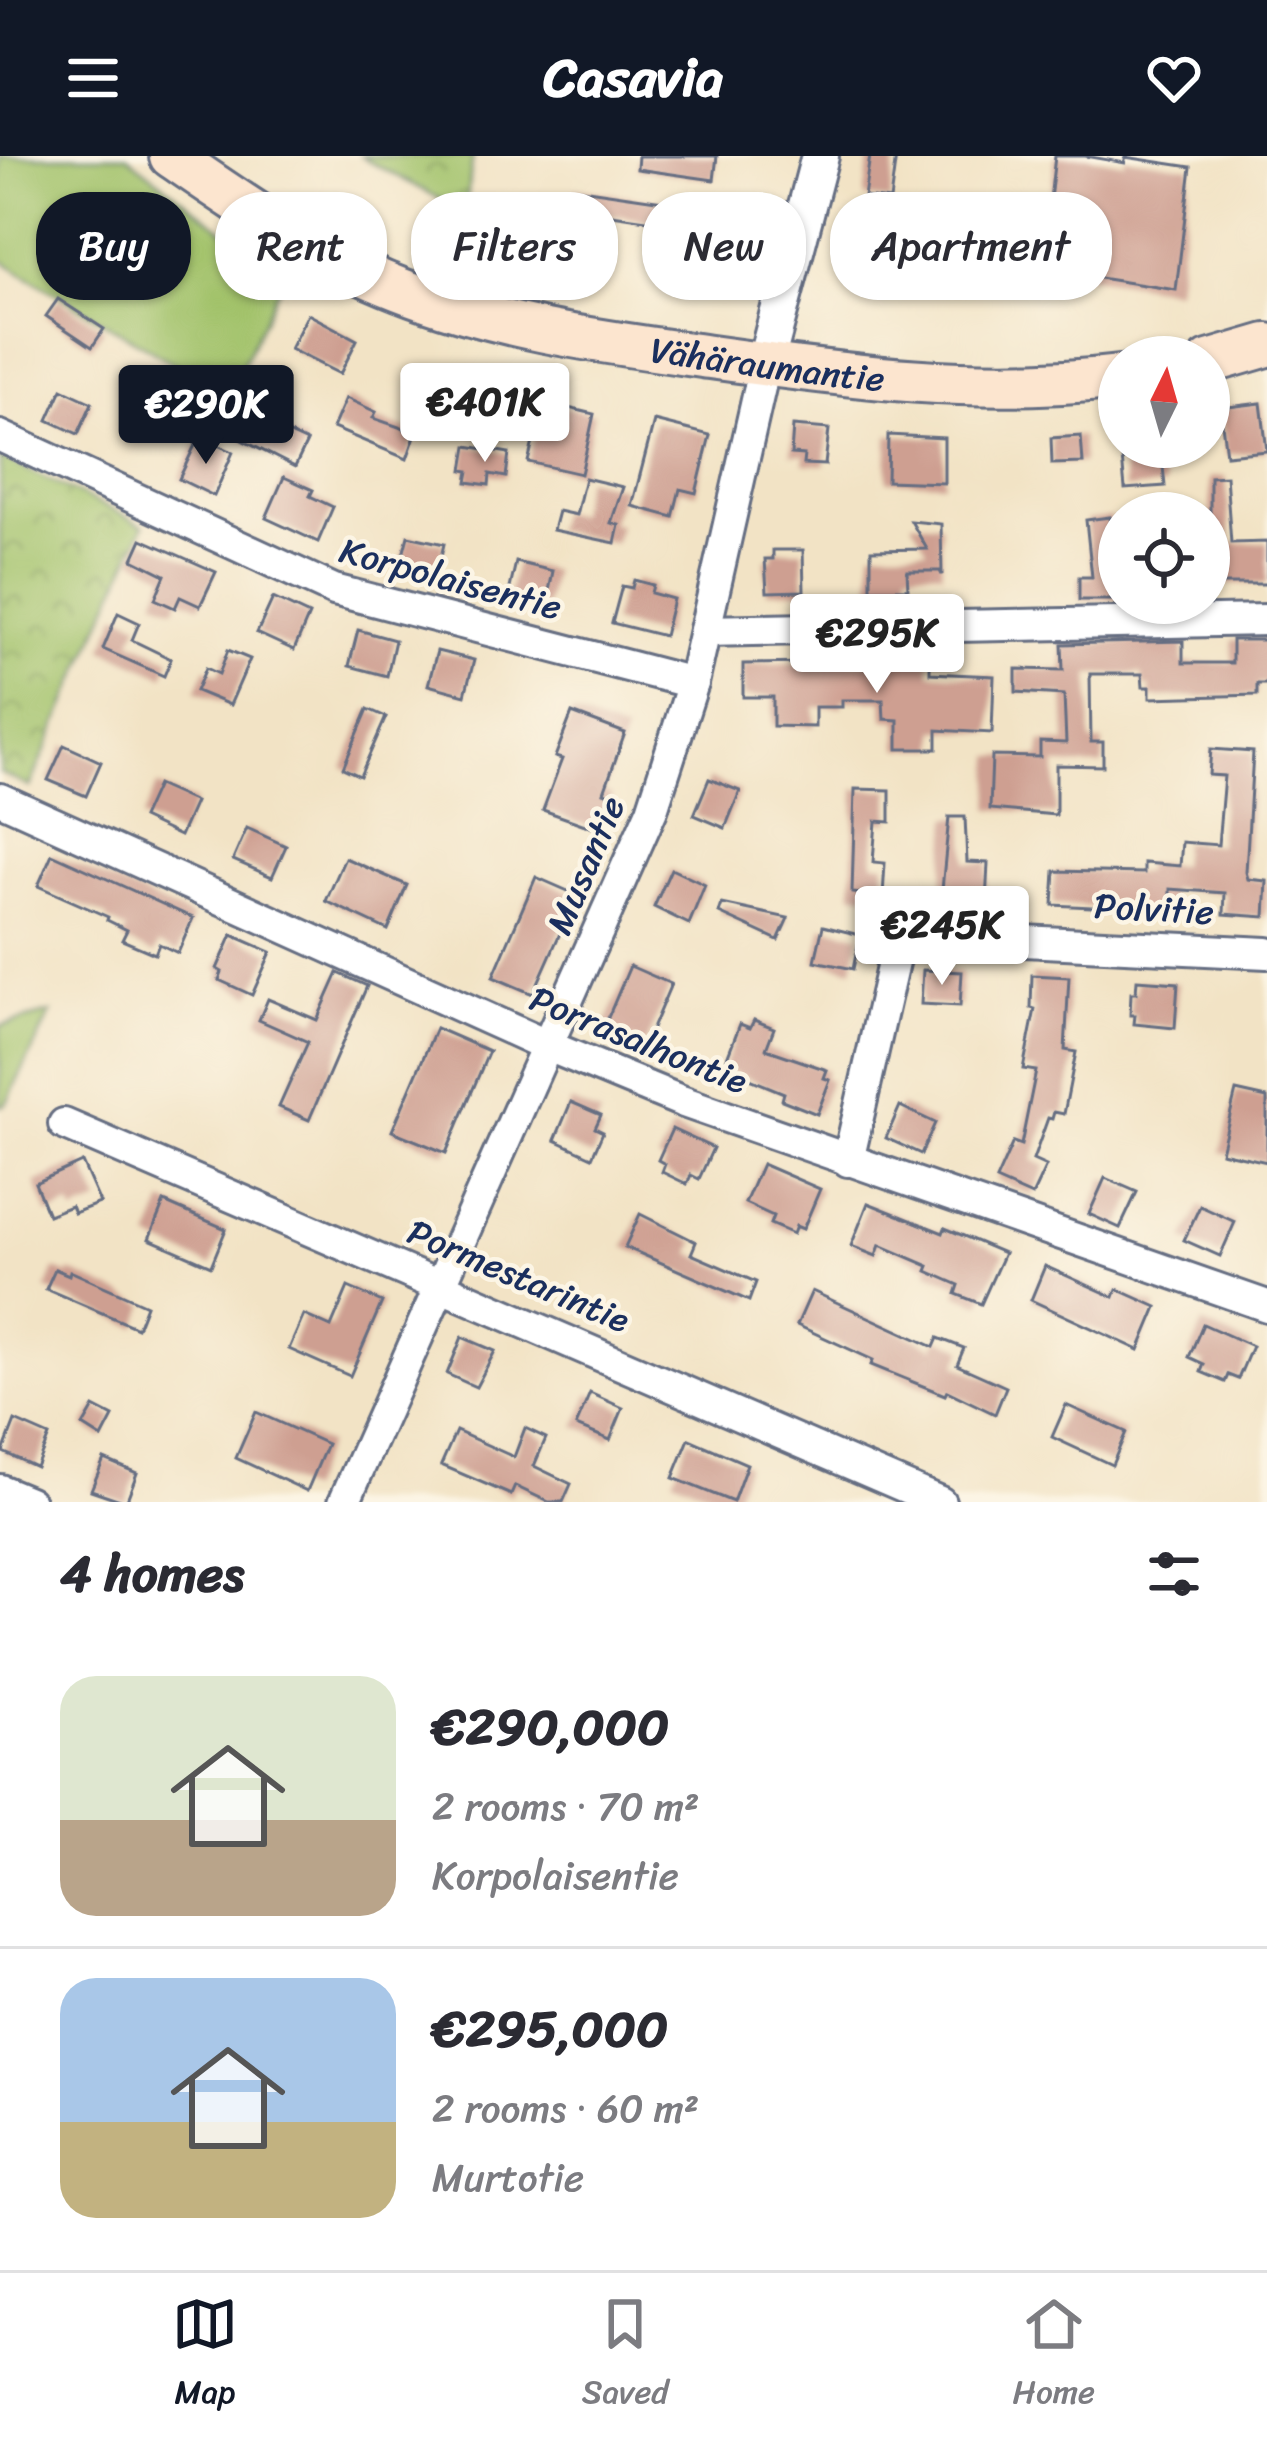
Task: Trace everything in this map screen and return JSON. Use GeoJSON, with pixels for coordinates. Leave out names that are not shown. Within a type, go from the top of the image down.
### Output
{"type":"FeatureCollection","features":[{"type":"Feature","properties":{"kind":"main road","name":"Vähäraumantie"},"geometry":{"type":"LineString","coordinates":[[171,156],[320,252],[395,288],[473,317],[553,335],[918,382],[1011,384],[1098,378]]}},
{"type":"Feature","properties":{"kind":"main road"},"geometry":{"type":"LineString","coordinates":[[1230,355],[1267,344]]}},
{"type":"Feature","properties":{"kind":"street"},"geometry":{"type":"LineString","coordinates":[[765,364],[820,156]]}},
{"type":"Feature","properties":{"kind":"street","name":"Musantie"},"geometry":{"type":"LineString","coordinates":[[344,1502],[652,811],[693,682],[765,364]]}},
{"type":"Feature","properties":{"kind":"street","name":"Korpolaisentie"},"geometry":{"type":"LineString","coordinates":[[0,436],[334,590],[693,682]]}},
{"type":"Feature","properties":{"kind":"street"},"geometry":{"type":"LineString","coordinates":[[705,631],[1267,620]]}},
{"type":"Feature","properties":{"kind":"street","name":"Porrasalhontie"},"geometry":{"type":"LineString","coordinates":[[0,799],[548,1046],[681,1101],[1267,1306]]}},
{"type":"Feature","properties":{"kind":"street","name":"Polvitie"},"geometry":{"type":"LineString","coordinates":[[848,1161],[895,954],[922,936],[1267,952]]}},
{"type":"Feature","properties":{"kind":"street","name":"Pormestarintie"},"geometry":{"type":"LineString","coordinates":[[64,1124],[940,1502]]}},
{"type":"Feature","properties":{"kind":"street"},"geometry":{"type":"LineString","coordinates":[[0,1490],[28,1502]]}},
{"type":"Feature","properties":{"kind":"green space"},"geometry":{"type":"Polygon","coordinates":[[[0,156],[127,156],[174,192],[36,192],[36,281],[0,260],[0,156]]]}},
{"type":"Feature","properties":{"kind":"green space"},"geometry":{"type":"Polygon","coordinates":[[[361,156],[473,156],[468,192],[427,192],[361,156]]]}},
{"type":"Feature","properties":{"kind":"green space"},"geometry":{"type":"Polygon","coordinates":[[[191,205],[215,224],[215,300],[273,300],[228,396],[67,300],[191,300],[191,205]]]}},
{"type":"Feature","properties":{"kind":"green space"},"geometry":{"type":"Polygon","coordinates":[[[0,457],[144,525],[30,787],[0,773],[0,457]]]}},
{"type":"Feature","properties":{"kind":"green space"},"geometry":{"type":"Polygon","coordinates":[[[51,1013],[6,1104],[0,1106],[0,1026],[51,1013]]]}},
{"type":"Feature","properties":{"kind":"building"},"geometry":{"type":"Polygon","coordinates":[[[638,156],[717,156],[714,180],[637,169],[638,156]]]}},
{"type":"Feature","properties":{"kind":"building"},"geometry":{"type":"Polygon","coordinates":[[[870,156],[896,156],[891,192],[865,192],[870,156]]]}},
{"type":"Feature","properties":{"kind":"building"},"geometry":{"type":"Polygon","coordinates":[[[1055,156],[1125,163],[1125,157],[1191,167],[1176,290],[1112,280],[1112,192],[1051,192],[1055,156]]]}},
{"type":"Feature","properties":{"kind":"building"},"geometry":{"type":"Polygon","coordinates":[[[618,194],[642,198],[642,219],[618,216],[618,194]]]}},
{"type":"Feature","properties":{"kind":"building"},"geometry":{"type":"Polygon","coordinates":[[[60,300],[104,329],[92,347],[46,316],[60,300]]]}},
{"type":"Feature","properties":{"kind":"building"},"geometry":{"type":"Polygon","coordinates":[[[308,314],[357,340],[340,374],[290,349],[308,314]]]}},
{"type":"Feature","properties":{"kind":"building"},"geometry":{"type":"Polygon","coordinates":[[[62,389],[92,403],[78,434],[48,420],[62,389]]]}},
{"type":"Feature","properties":{"kind":"building"},"geometry":{"type":"Polygon","coordinates":[[[346,398],[376,412],[373,418],[416,433],[407,459],[333,428],[346,398]]]}},
{"type":"Feature","properties":{"kind":"building"},"geometry":{"type":"Polygon","coordinates":[[[543,402],[594,414],[581,474],[528,462],[543,402]]]}},
{"type":"Feature","properties":{"kind":"building"},"geometry":{"type":"Polygon","coordinates":[[[1261,403],[1267,451],[1230,455],[1230,407],[1261,403]]]}},
{"type":"Feature","properties":{"kind":"building"},"geometry":{"type":"Polygon","coordinates":[[[251,416],[307,442],[295,467],[240,439],[251,416]]]}},
{"type":"Feature","properties":{"kind":"building"},"geometry":{"type":"Polygon","coordinates":[[[654,421],[710,435],[696,493],[680,489],[673,517],[632,506],[654,421]]]}},
{"type":"Feature","properties":{"kind":"building"},"geometry":{"type":"Polygon","coordinates":[[[793,426],[829,429],[825,465],[803,464],[804,455],[791,454],[793,426]]]}},
{"type":"Feature","properties":{"kind":"building"},"geometry":{"type":"Polygon","coordinates":[[[888,435],[944,438],[944,483],[887,481],[888,435]]]}},
{"type":"Feature","properties":{"kind":"building"},"geometry":{"type":"Polygon","coordinates":[[[1081,436],[1083,463],[1052,464],[1051,438],[1081,436]]]}},
{"type":"Feature","properties":{"kind":"building"},"geometry":{"type":"Polygon","coordinates":[[[204,439],[233,452],[214,496],[179,479],[195,445],[199,447],[204,439]]]}},
{"type":"Feature","properties":{"kind":"building"},"geometry":{"type":"Polygon","coordinates":[[[467,446],[509,453],[506,477],[490,474],[489,485],[467,482],[469,471],[463,470],[467,446]]]}},
{"type":"Feature","properties":{"kind":"building"},"geometry":{"type":"Polygon","coordinates":[[[1123,468],[1163,468],[1165,486],[1125,489],[1123,468]]]}},
{"type":"Feature","properties":{"kind":"building"},"geometry":{"type":"Polygon","coordinates":[[[1226,476],[1227,492],[1210,492],[1210,477],[1226,476]]]}},
{"type":"Feature","properties":{"kind":"building"},"geometry":{"type":"Polygon","coordinates":[[[284,477],[313,490],[310,496],[333,507],[318,542],[266,518],[284,477]]]}},
{"type":"Feature","properties":{"kind":"building"},"geometry":{"type":"Polygon","coordinates":[[[585,478],[623,487],[611,523],[619,525],[615,543],[553,530],[558,511],[576,515],[585,478]]]}},
{"type":"Feature","properties":{"kind":"building"},"geometry":{"type":"Polygon","coordinates":[[[1098,518],[1098,600],[1079,600],[1079,577],[1092,577],[1086,520],[1098,518]]]}},
{"type":"Feature","properties":{"kind":"building"},"geometry":{"type":"Polygon","coordinates":[[[911,521],[941,524],[942,575],[940,571],[907,571],[908,589],[871,589],[871,550],[927,549],[911,521]]]}},
{"type":"Feature","properties":{"kind":"building"},"geometry":{"type":"Polygon","coordinates":[[[1230,530],[1231,543],[1267,542],[1267,584],[1230,584],[1230,530]]]}},
{"type":"Feature","properties":{"kind":"building"},"geometry":{"type":"Polygon","coordinates":[[[408,536],[444,544],[436,578],[399,570],[408,536]]]}},
{"type":"Feature","properties":{"kind":"building"},"geometry":{"type":"Polygon","coordinates":[[[142,539],[216,572],[200,606],[180,597],[175,608],[155,599],[165,575],[133,559],[142,539]]]}},
{"type":"Feature","properties":{"kind":"building"},"geometry":{"type":"Polygon","coordinates":[[[773,550],[803,550],[804,591],[767,592],[765,559],[773,559],[773,550]]]}},
{"type":"Feature","properties":{"kind":"building"},"geometry":{"type":"Polygon","coordinates":[[[516,562],[553,571],[546,606],[508,597],[516,562]]]}},
{"type":"Feature","properties":{"kind":"building"},"geometry":{"type":"Polygon","coordinates":[[[634,580],[653,585],[651,593],[673,599],[664,636],[612,623],[622,586],[632,588],[634,580]]]}},
{"type":"Feature","properties":{"kind":"building"},"geometry":{"type":"Polygon","coordinates":[[[273,598],[309,615],[294,650],[257,633],[273,598]]]}},
{"type":"Feature","properties":{"kind":"building"},"geometry":{"type":"Polygon","coordinates":[[[118,613],[139,623],[132,640],[171,659],[164,676],[103,649],[118,613]]]}},
{"type":"Feature","properties":{"kind":"building"},"geometry":{"type":"Polygon","coordinates":[[[358,630],[395,640],[387,676],[349,666],[358,630]]]}},
{"type":"Feature","properties":{"kind":"building"},"geometry":{"type":"Polygon","coordinates":[[[1232,640],[1267,640],[1267,684],[1257,684],[1257,695],[1150,698],[1142,674],[1090,674],[1091,742],[1103,742],[1103,766],[1056,765],[1056,815],[990,809],[992,756],[1040,757],[1040,742],[1066,743],[1064,695],[1016,692],[1016,669],[1063,670],[1062,644],[1183,641],[1183,663],[1232,663],[1232,640]]]}},
{"type":"Feature","properties":{"kind":"building"},"geometry":{"type":"Polygon","coordinates":[[[228,650],[250,659],[230,705],[196,691],[206,668],[219,674],[228,650]]]}},
{"type":"Feature","properties":{"kind":"building"},"geometry":{"type":"Polygon","coordinates":[[[437,651],[474,660],[465,695],[428,685],[437,651]]]}},
{"type":"Feature","properties":{"kind":"building"},"geometry":{"type":"Polygon","coordinates":[[[930,661],[930,673],[994,676],[992,733],[937,730],[937,749],[898,749],[898,720],[884,719],[883,700],[842,700],[842,707],[815,707],[815,727],[773,726],[773,697],[743,697],[743,664],[930,661]]]}},
{"type":"Feature","properties":{"kind":"building"},"geometry":{"type":"Polygon","coordinates":[[[368,709],[386,717],[360,776],[343,768],[368,709]]]}},
{"type":"Feature","properties":{"kind":"building"},"geometry":{"type":"Polygon","coordinates":[[[572,713],[625,733],[604,792],[612,795],[599,830],[543,810],[562,759],[555,757],[572,713]]]}},
{"type":"Feature","properties":{"kind":"building"},"geometry":{"type":"Polygon","coordinates":[[[64,745],[101,762],[86,796],[48,780],[64,745]]]}},
{"type":"Feature","properties":{"kind":"building"},"geometry":{"type":"Polygon","coordinates":[[[1211,749],[1253,752],[1246,872],[1248,879],[1267,881],[1265,917],[1224,914],[1225,893],[1170,889],[1170,911],[1053,905],[1055,871],[1144,873],[1144,863],[1180,866],[1182,842],[1218,845],[1224,776],[1209,775],[1211,749]]]}},
{"type":"Feature","properties":{"kind":"building"},"geometry":{"type":"Polygon","coordinates":[[[709,779],[740,791],[725,828],[694,815],[709,779]]]}},
{"type":"Feature","properties":{"kind":"building"},"geometry":{"type":"Polygon","coordinates":[[[157,785],[195,802],[180,836],[142,818],[157,785]]]}},
{"type":"Feature","properties":{"kind":"building"},"geometry":{"type":"Polygon","coordinates":[[[855,789],[890,790],[890,822],[876,821],[873,862],[885,863],[883,896],[852,893],[855,789]]]}},
{"type":"Feature","properties":{"kind":"building"},"geometry":{"type":"Polygon","coordinates":[[[949,817],[965,817],[967,862],[988,863],[986,903],[941,900],[949,817]]]}},
{"type":"Feature","properties":{"kind":"building"},"geometry":{"type":"Polygon","coordinates":[[[247,828],[286,846],[272,877],[233,860],[247,828]]]}},
{"type":"Feature","properties":{"kind":"building"},"geometry":{"type":"Polygon","coordinates":[[[52,854],[193,918],[178,953],[159,944],[155,954],[122,940],[127,930],[108,917],[38,886],[52,854]]]}},
{"type":"Feature","properties":{"kind":"building"},"geometry":{"type":"Polygon","coordinates":[[[345,858],[407,885],[388,930],[326,901],[345,858]]]}},
{"type":"Feature","properties":{"kind":"building"},"geometry":{"type":"Polygon","coordinates":[[[671,869],[705,885],[689,924],[654,907],[671,869]]]}},
{"type":"Feature","properties":{"kind":"building"},"geometry":{"type":"Polygon","coordinates":[[[536,877],[577,895],[533,994],[493,977],[536,877]]]}},
{"type":"Feature","properties":{"kind":"building"},"geometry":{"type":"Polygon","coordinates":[[[722,904],[788,918],[778,940],[719,913],[722,904]]]}},
{"type":"Feature","properties":{"kind":"building"},"geometry":{"type":"Polygon","coordinates":[[[823,926],[860,935],[853,969],[815,961],[823,926]]]}},
{"type":"Feature","properties":{"kind":"building"},"geometry":{"type":"Polygon","coordinates":[[[232,935],[271,952],[252,995],[219,980],[222,972],[217,969],[232,935]]]}},
{"type":"Feature","properties":{"kind":"building"},"geometry":{"type":"Polygon","coordinates":[[[630,966],[671,984],[645,1045],[604,1027],[630,966]]]}},
{"type":"Feature","properties":{"kind":"building"},"geometry":{"type":"Polygon","coordinates":[[[923,970],[962,972],[960,1006],[921,1004],[923,970]]]}},
{"type":"Feature","properties":{"kind":"building"},"geometry":{"type":"Polygon","coordinates":[[[338,973],[367,986],[309,1120],[279,1107],[308,1042],[259,1020],[268,999],[317,1020],[338,973]]]}},
{"type":"Feature","properties":{"kind":"building"},"geometry":{"type":"Polygon","coordinates":[[[1032,975],[1069,977],[1065,1050],[1076,1052],[1064,1114],[1054,1112],[1048,1118],[1033,1160],[1046,1166],[1032,1196],[996,1180],[1013,1142],[1021,1145],[1036,1071],[1023,1069],[1035,1009],[1031,1008],[1032,975]]]}},
{"type":"Feature","properties":{"kind":"building"},"geometry":{"type":"Polygon","coordinates":[[[1137,980],[1178,983],[1175,1028],[1134,1024],[1131,993],[1136,993],[1137,980]]]}},
{"type":"Feature","properties":{"kind":"building"},"geometry":{"type":"Polygon","coordinates":[[[754,1020],[774,1028],[766,1049],[827,1070],[824,1078],[830,1080],[817,1114],[782,1100],[784,1093],[723,1068],[740,1024],[750,1028],[754,1020]]]}},
{"type":"Feature","properties":{"kind":"building"},"geometry":{"type":"Polygon","coordinates":[[[436,1028],[489,1051],[446,1153],[392,1131],[436,1028]]]}},
{"type":"Feature","properties":{"kind":"building"},"geometry":{"type":"Polygon","coordinates":[[[1236,1091],[1267,1098],[1267,1162],[1221,1152],[1236,1091]]]}},
{"type":"Feature","properties":{"kind":"building"},"geometry":{"type":"Polygon","coordinates":[[[571,1102],[601,1115],[595,1128],[603,1132],[592,1157],[555,1140],[571,1102]]]}},
{"type":"Feature","properties":{"kind":"building"},"geometry":{"type":"Polygon","coordinates":[[[900,1106],[935,1123],[921,1154],[886,1138],[900,1106]]]}},
{"type":"Feature","properties":{"kind":"building"},"geometry":{"type":"Polygon","coordinates":[[[672,1129],[713,1148],[699,1179],[691,1175],[687,1184],[662,1172],[665,1164],[658,1160],[672,1129]]]}},
{"type":"Feature","properties":{"kind":"building"},"geometry":{"type":"Polygon","coordinates":[[[82,1162],[100,1203],[74,1213],[71,1206],[48,1215],[35,1183],[82,1162]]]}},
{"type":"Feature","properties":{"kind":"building"},"geometry":{"type":"Polygon","coordinates":[[[762,1164],[820,1189],[803,1229],[796,1226],[793,1234],[770,1224],[773,1216],[745,1203],[762,1164]]]}},
{"type":"Feature","properties":{"kind":"building"},"geometry":{"type":"Polygon","coordinates":[[[1105,1178],[1137,1192],[1120,1228],[1089,1214],[1105,1178]]]}},
{"type":"Feature","properties":{"kind":"building"},"geometry":{"type":"Polygon","coordinates":[[[164,1202],[226,1229],[211,1266],[149,1239],[164,1202]]]}},
{"type":"Feature","properties":{"kind":"building"},"geometry":{"type":"Polygon","coordinates":[[[868,1203],[1004,1253],[981,1304],[956,1294],[959,1285],[927,1271],[929,1266],[880,1245],[876,1256],[851,1246],[868,1203]]]}},
{"type":"Feature","properties":{"kind":"building"},"geometry":{"type":"Polygon","coordinates":[[[1200,1206],[1235,1222],[1220,1256],[1184,1240],[1200,1206]]]}},
{"type":"Feature","properties":{"kind":"building"},"geometry":{"type":"Polygon","coordinates":[[[640,1214],[696,1242],[691,1254],[756,1282],[749,1301],[625,1247],[640,1214]]]}},
{"type":"Feature","properties":{"kind":"building"},"geometry":{"type":"Polygon","coordinates":[[[1045,1266],[1114,1297],[1117,1289],[1157,1307],[1139,1350],[1031,1300],[1045,1266]]]}},
{"type":"Feature","properties":{"kind":"building"},"geometry":{"type":"Polygon","coordinates":[[[55,1269],[69,1275],[70,1271],[146,1305],[137,1328],[46,1289],[55,1269]]]}},
{"type":"Feature","properties":{"kind":"building"},"geometry":{"type":"Polygon","coordinates":[[[348,1287],[382,1302],[350,1376],[289,1349],[304,1315],[331,1327],[348,1287]]]}},
{"type":"Feature","properties":{"kind":"building"},"geometry":{"type":"Polygon","coordinates":[[[812,1291],[934,1347],[938,1338],[964,1348],[957,1365],[1006,1387],[995,1414],[947,1391],[945,1395],[871,1365],[873,1360],[797,1325],[812,1291]]]}},
{"type":"Feature","properties":{"kind":"building"},"geometry":{"type":"Polygon","coordinates":[[[1203,1324],[1252,1346],[1238,1379],[1228,1375],[1225,1382],[1201,1372],[1204,1364],[1189,1357],[1203,1324]]]}},
{"type":"Feature","properties":{"kind":"building"},"geometry":{"type":"Polygon","coordinates":[[[462,1337],[495,1351],[476,1387],[447,1374],[462,1337]]]}},
{"type":"Feature","properties":{"kind":"building"},"geometry":{"type":"Polygon","coordinates":[[[590,1393],[623,1408],[610,1440],[576,1426],[590,1393]]]}},
{"type":"Feature","properties":{"kind":"building"},"geometry":{"type":"Polygon","coordinates":[[[1066,1405],[1126,1432],[1112,1465],[1052,1437],[1066,1405]]]}},
{"type":"Feature","properties":{"kind":"building"},"geometry":{"type":"Polygon","coordinates":[[[94,1407],[113,1417],[102,1438],[83,1426],[94,1407]]]}},
{"type":"Feature","properties":{"kind":"building"},"geometry":{"type":"Polygon","coordinates":[[[256,1412],[327,1444],[307,1491],[236,1458],[256,1412]]]}},
{"type":"Feature","properties":{"kind":"building"},"geometry":{"type":"Polygon","coordinates":[[[15,1421],[49,1436],[36,1467],[3,1452],[15,1421]]]}},
{"type":"Feature","properties":{"kind":"building"},"geometry":{"type":"Polygon","coordinates":[[[525,1428],[546,1438],[534,1466],[571,1484],[563,1502],[549,1502],[515,1486],[511,1495],[441,1465],[456,1431],[514,1457],[525,1428]]]}},
{"type":"Feature","properties":{"kind":"building"},"geometry":{"type":"Polygon","coordinates":[[[689,1439],[747,1464],[733,1502],[673,1478],[689,1439]]]}},
{"type":"Feature","properties":{"kind":"building"},"geometry":{"type":"Polygon","coordinates":[[[104,1459],[137,1473],[126,1502],[91,1490],[104,1459]]]}}]}
